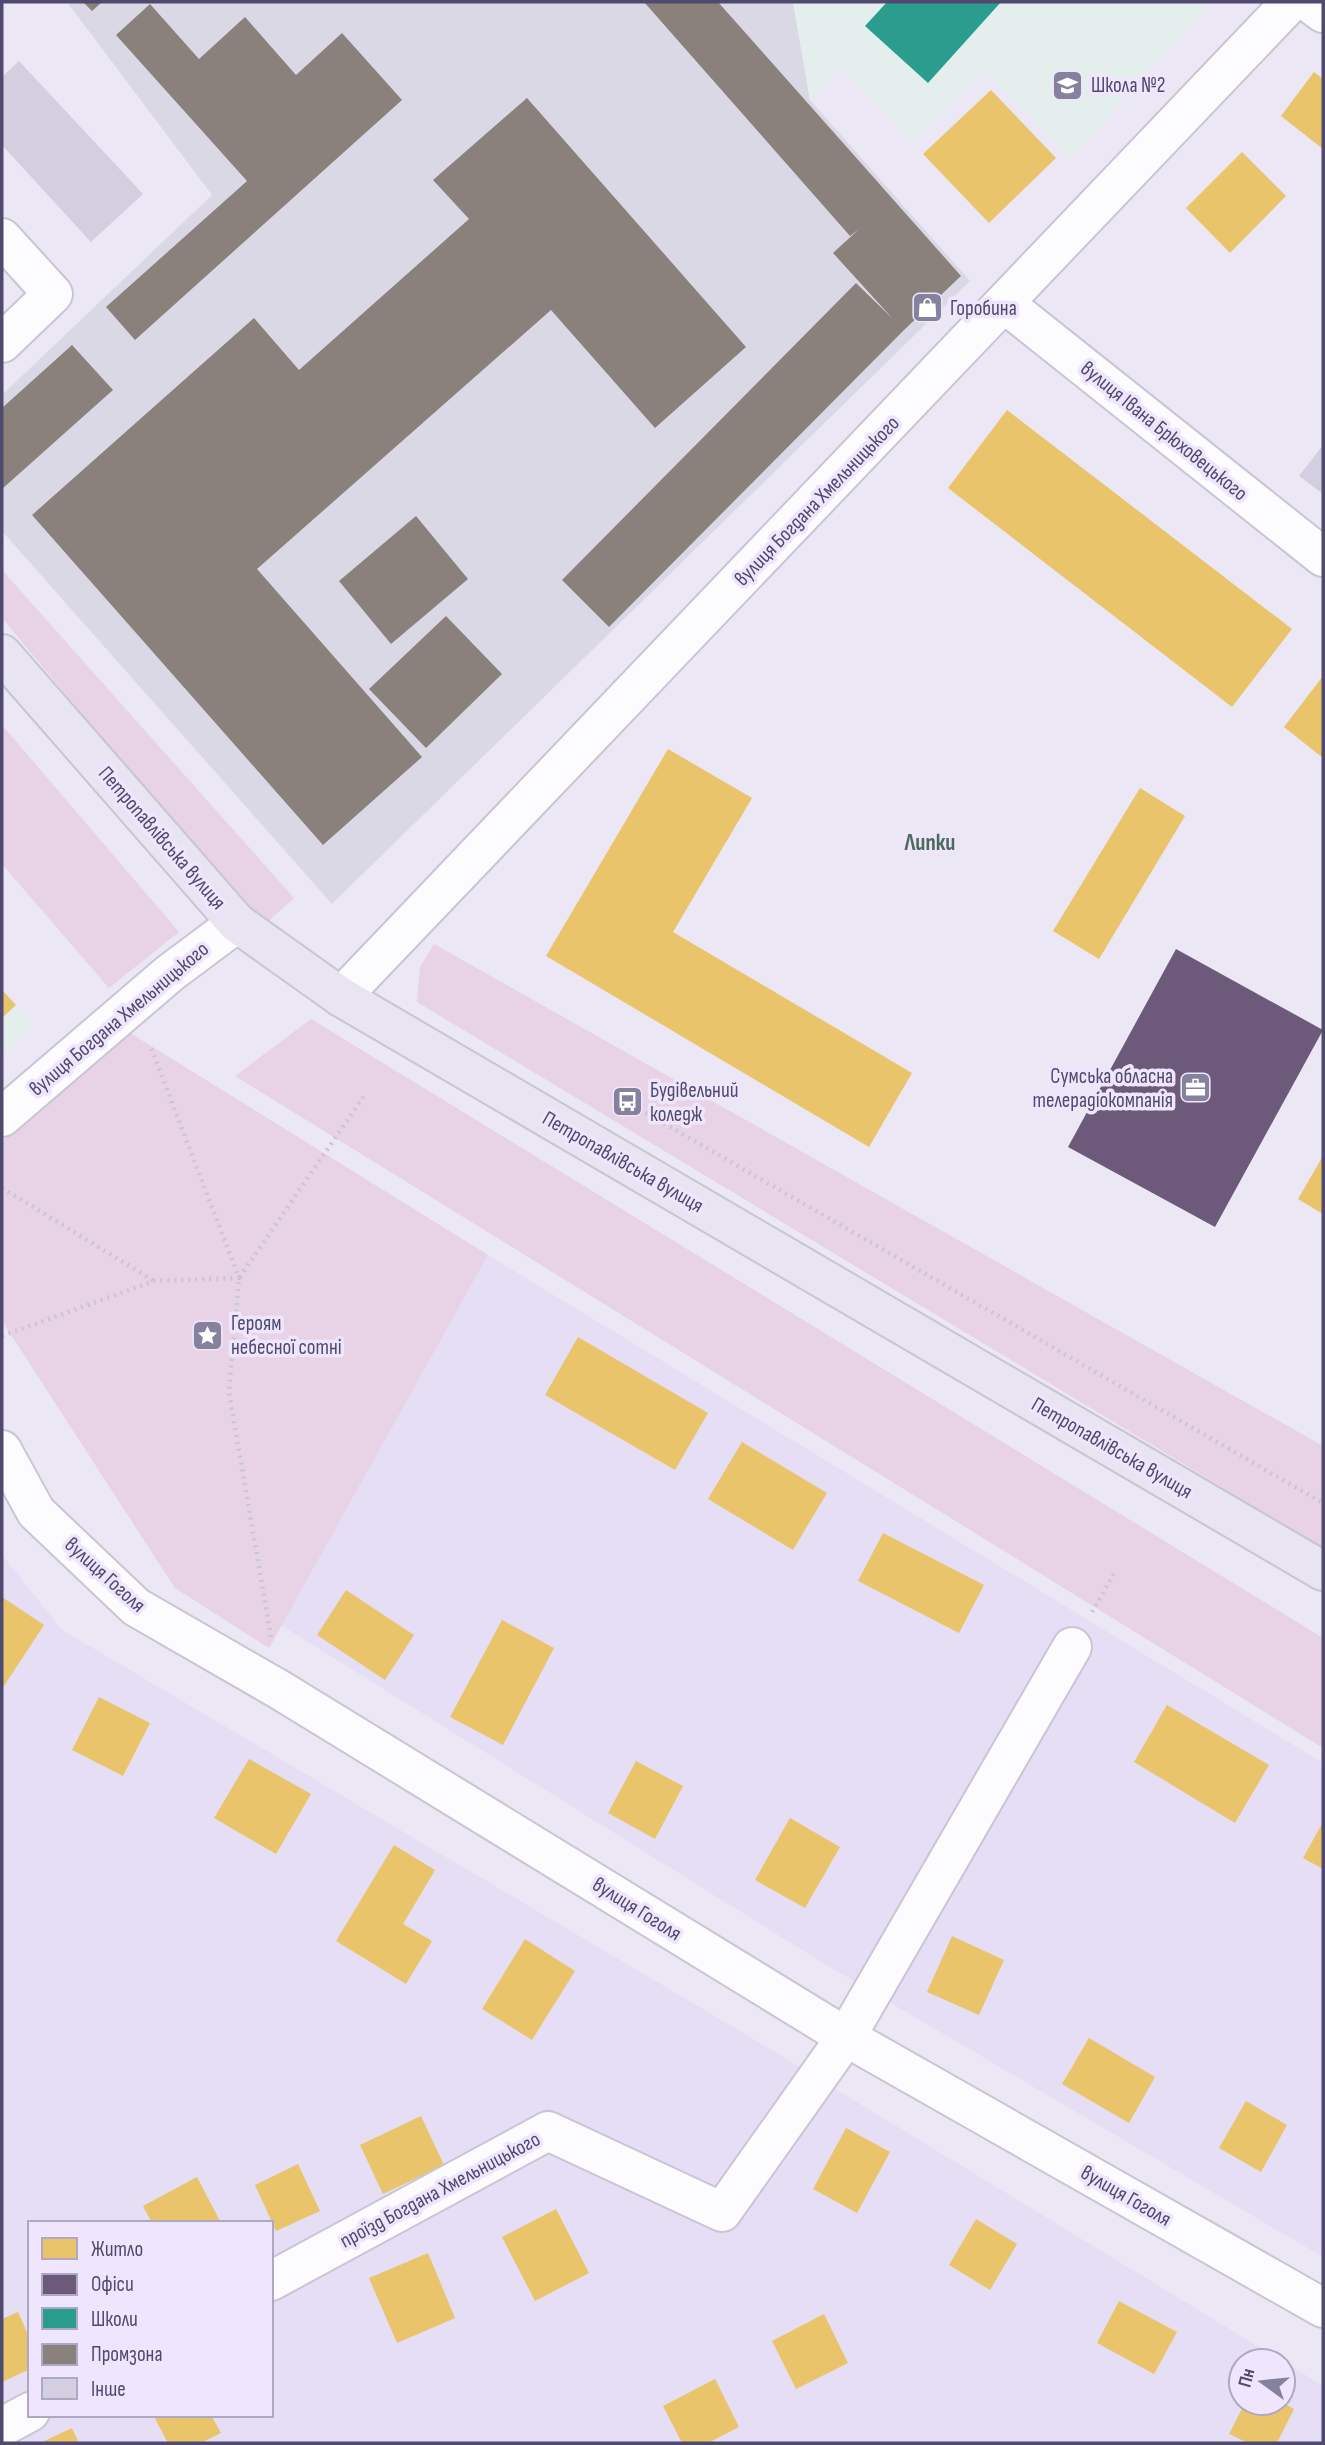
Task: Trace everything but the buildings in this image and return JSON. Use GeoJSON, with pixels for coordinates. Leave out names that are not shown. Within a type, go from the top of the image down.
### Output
{"type":"FeatureCollection","features":[{"type":"Feature","properties":{"kind":"main road","name":"Петропавлівська вулиця"},"geometry":{"type":"LineString","coordinates":[[2,654],[237,923],[341,998],[1323,1571]]}},
{"type":"Feature","properties":{"kind":"street","name":"вулиця Богдана Хмельницького"},"geometry":{"type":"LineString","coordinates":[[341,998],[1292,2]]}},
{"type":"Feature","properties":{"kind":"street"},"geometry":{"type":"LineString","coordinates":[[1308,2],[1323,13]]}},
{"type":"Feature","properties":{"kind":"street"},"geometry":{"type":"LineString","coordinates":[[2,238],[53,294],[2,343]]}},
{"type":"Feature","properties":{"kind":"street","name":"вулиця Івана Брюховецького"},"geometry":{"type":"LineString","coordinates":[[1005,304],[1323,557]]}},
{"type":"Feature","properties":{"kind":"street","name":"вулиця Богдана Хмельницького"},"geometry":{"type":"LineString","coordinates":[[2,1117],[170,973],[237,923]]}},
{"type":"Feature","properties":{"kind":"street","name":"вулиця Гоголя"},"geometry":{"type":"LineString","coordinates":[[2,1450],[36,1512],[136,1607],[280,1690],[846,2037],[1323,2308]]}},
{"type":"Feature","properties":{"kind":"street"},"geometry":{"type":"LineString","coordinates":[[846,2037],[1072,1647]]}},
{"type":"Feature","properties":{"kind":"street","name":"проїзд Богдана Хмельницького"},"geometry":{"type":"LineString","coordinates":[[273,2280],[548,2131],[722,2212],[846,2037]]}},
{"type":"Feature","properties":{"kind":"street"},"geometry":{"type":"LineString","coordinates":[[2,2427],[28,2413]]}},
{"type":"Feature","properties":{"kind":"path"},"geometry":{"type":"LineString","coordinates":[[146,1035],[239,1278],[229,1392],[280,1690]]}},
{"type":"Feature","properties":{"kind":"path"},"geometry":{"type":"LineString","coordinates":[[239,1278],[364,1096]]}},
{"type":"Feature","properties":{"kind":"path"},"geometry":{"type":"LineString","coordinates":[[628,1102],[1323,1503]]}},
{"type":"Feature","properties":{"kind":"path"},"geometry":{"type":"LineString","coordinates":[[2,1188],[155,1281]]}},
{"type":"Feature","properties":{"kind":"path"},"geometry":{"type":"LineString","coordinates":[[2,1336],[155,1281],[239,1278]]}},
{"type":"Feature","properties":{"kind":"shaded area"},"geometry":{"type":"Polygon","coordinates":[[[67,2],[793,2],[810,100],[970,281],[332,904],[2,531],[2,395],[212,195],[67,2]]]}},
{"type":"Feature","properties":{"kind":"shaded area","name":"Школа №2"},"geometry":{"type":"Polygon","coordinates":[[[793,2],[1211,2],[1070,159],[984,70],[913,142],[842,66],[810,100],[793,2]]]}},
{"type":"Feature","properties":{"kind":"shaded area"},"geometry":{"type":"Polygon","coordinates":[[[2,570],[294,898],[265,924],[172,822],[2,618],[2,570]]]}},
{"type":"Feature","properties":{"kind":"shaded area"},"geometry":{"type":"Polygon","coordinates":[[[2,725],[179,932],[109,988],[2,864],[2,725]]]}},
{"type":"Feature","properties":{"kind":"shaded area"},"geometry":{"type":"Polygon","coordinates":[[[434,944],[1323,1446],[1323,1548],[417,1002],[420,967],[434,944]]]}},
{"type":"Feature","properties":{"kind":"shaded area"},"geometry":{"type":"Polygon","coordinates":[[[2,990],[34,1025],[2,1054],[2,990]]]}},
{"type":"Feature","properties":{"kind":"shaded area"},"geometry":{"type":"Polygon","coordinates":[[[311,1019],[1323,1638],[1323,1748],[235,1076],[311,1019]]]}},
{"type":"Feature","properties":{"kind":"shaded area"},"geometry":{"type":"Polygon","coordinates":[[[127,1031],[488,1255],[269,1648],[175,1588],[2,1321],[2,1141],[127,1031]]]}},
{"type":"Feature","properties":{"kind":"shaded area"},"geometry":{"type":"Polygon","coordinates":[[[488,1255],[1323,1763],[1323,2257],[818,1960],[281,1625],[488,1255]]]}},
{"type":"Feature","properties":{"kind":"shaded area"},"geometry":{"type":"Polygon","coordinates":[[[2,1555],[62,1630],[755,2040],[1259,2347],[1227,2347],[1227,2417],[1297,2417],[1297,2370],[1323,2386],[1323,2443],[2,2443],[2,1555]]]}},
{"type":"Feature","properties":{"kind":"place","name":"Школа №2"},"geometry":{"type":"Point","coordinates":[1068,85]}},
{"type":"Feature","properties":{"kind":"place","name":"Горобина"},"geometry":{"type":"Point","coordinates":[927,308]}},
{"type":"Feature","properties":{"kind":"place","name":"Сумська обласна телерадіокомпанія"},"geometry":{"type":"Point","coordinates":[1196,1088]}},
{"type":"Feature","properties":{"kind":"place","name":"Будівельний коледж"},"geometry":{"type":"Point","coordinates":[627,1102]}},
{"type":"Feature","properties":{"kind":"place","name":"Героям небесної сотні"},"geometry":{"type":"Point","coordinates":[208,1335]}},
{"type":"Feature","properties":{"kind":"district","name":"Липки"},"geometry":{"type":"Point","coordinates":[930,843]}}]}
